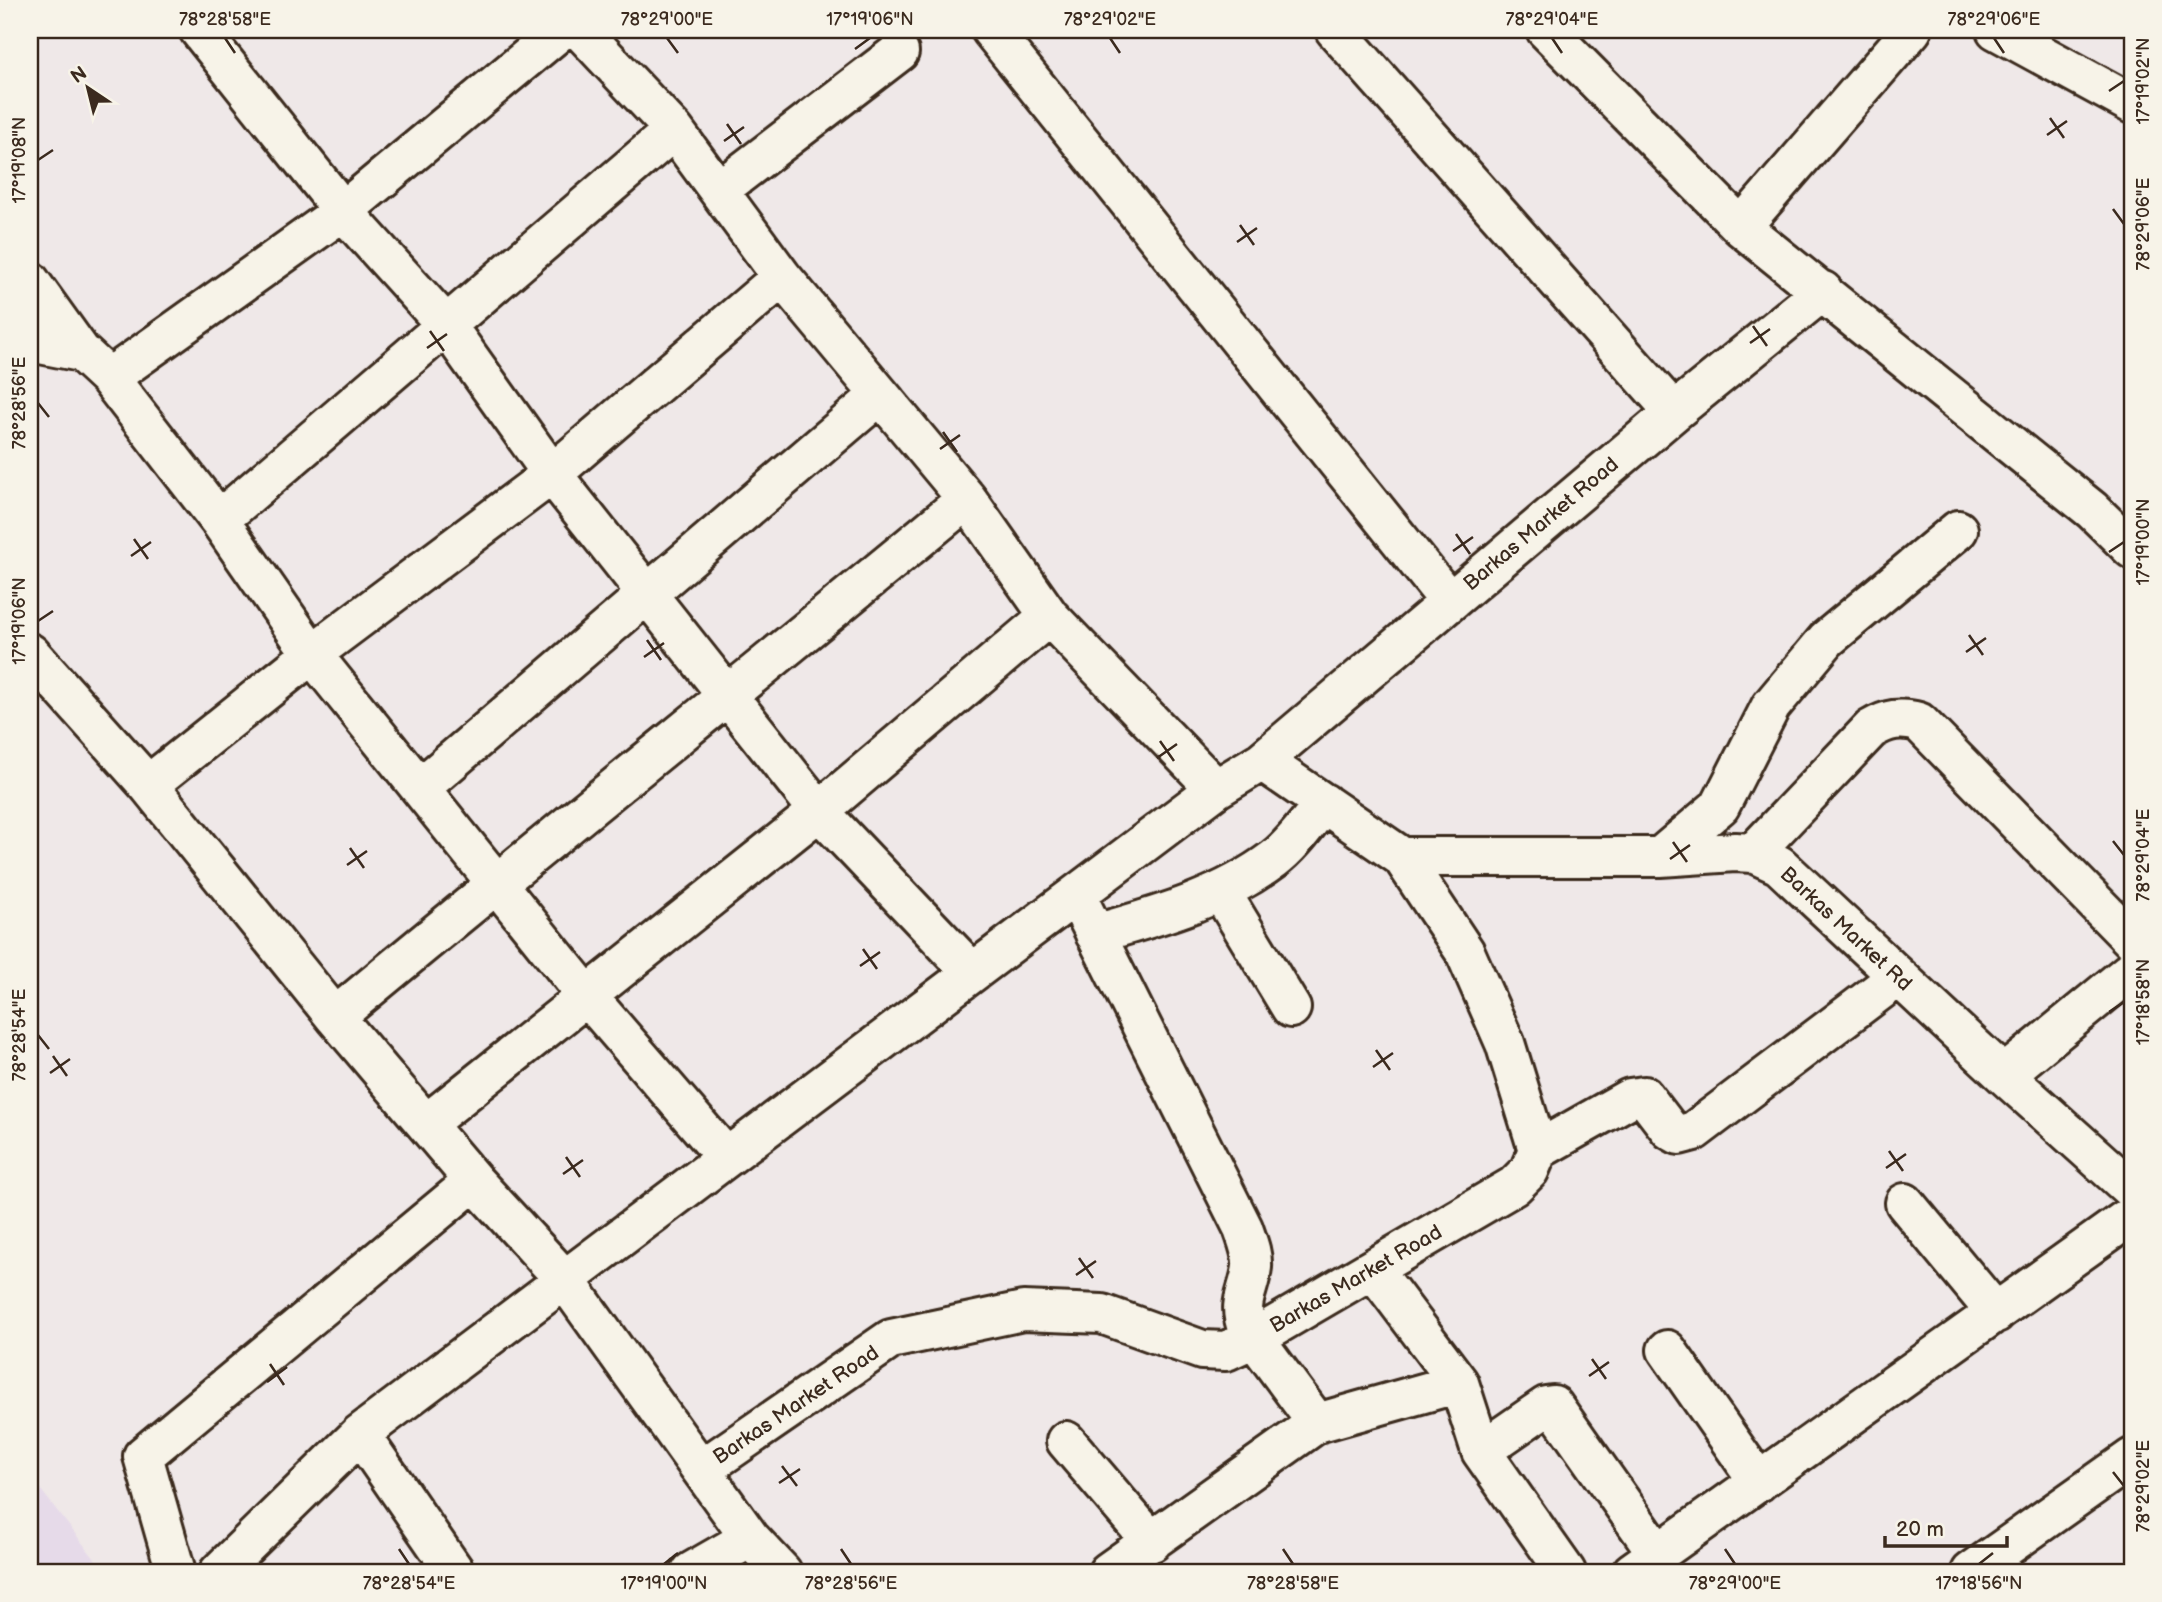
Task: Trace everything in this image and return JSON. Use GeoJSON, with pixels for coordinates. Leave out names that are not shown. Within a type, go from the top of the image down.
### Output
{"type":"FeatureCollection","features":[{"type":"Feature","properties":{"kind":"street"},"geometry":{"type":"LineString","coordinates":[[199,30],[343,211],[446,325],[552,474],[819,811],[972,972]]}},
{"type":"Feature","properties":{"kind":"street"},"geometry":{"type":"LineString","coordinates":[[109,378],[343,211],[561,30]]}},
{"type":"Feature","properties":{"kind":"street"},"geometry":{"type":"LineString","coordinates":[[580,30],[674,130],[782,277],[967,499],[1049,616],[1216,789]]}},
{"type":"Feature","properties":{"kind":"street"},"geometry":{"type":"LineString","coordinates":[[991,30],[1449,601]]}},
{"type":"Feature","properties":{"kind":"street"},"geometry":{"type":"LineString","coordinates":[[1335,30],[1674,412]]}},
{"type":"Feature","properties":{"kind":"street"},"geometry":{"type":"LineString","coordinates":[[1546,30],[1741,226],[2092,510],[2132,549]]}},
{"type":"Feature","properties":{"kind":"street"},"geometry":{"type":"LineString","coordinates":[[1741,226],[1912,30]]}},
{"type":"Feature","properties":{"kind":"street"},"geometry":{"type":"LineString","coordinates":[[1996,30],[2132,104]]}},
{"type":"Feature","properties":{"kind":"street"},"geometry":{"type":"LineString","coordinates":[[719,190],[900,52]]}},
{"type":"Feature","properties":{"kind":"street"},"geometry":{"type":"LineString","coordinates":[[219,520],[674,130]]}},
{"type":"Feature","properties":{"kind":"street"},"geometry":{"type":"LineString","coordinates":[[148,785],[312,654],[552,474],[782,277]]}},
{"type":"Feature","properties":{"kind":"street"},"geometry":{"type":"LineString","coordinates":[[30,281],[81,352],[109,378],[219,520],[312,654],[587,996],[726,1157]]}},
{"type":"Feature","properties":{"kind":"street","name":"Barkas Market Road"},"geometry":{"type":"LineString","coordinates":[[219,1572],[360,1434],[1216,789],[1262,761],[1674,412],[1823,291]]}},
{"type":"Feature","properties":{"kind":"street"},"geometry":{"type":"LineString","coordinates":[[30,342],[81,352]]}},
{"type":"Feature","properties":{"kind":"street"},"geometry":{"type":"LineString","coordinates":[[420,788],[880,395]]}},
{"type":"Feature","properties":{"kind":"street"},"geometry":{"type":"LineString","coordinates":[[335,1017],[496,883],[729,697],[967,499]]}},
{"type":"Feature","properties":{"kind":"street"},"geometry":{"type":"LineString","coordinates":[[1660,857],[1720,806],[1771,706],[1827,639],[1958,530]]}},
{"type":"Feature","properties":{"kind":"street"},"geometry":{"type":"LineString","coordinates":[[426,1124],[819,811],[1049,616]]}},
{"type":"Feature","properties":{"kind":"street"},"geometry":{"type":"LineString","coordinates":[[30,653],[148,785],[335,1017],[474,1181],[565,1280],[750,1538],[782,1572]]}},
{"type":"Feature","properties":{"kind":"street"},"geometry":{"type":"LineString","coordinates":[[1402,857],[1660,857],[1753,853],[1871,729],[1885,721],[1901,718],[1919,722],[2132,940]]}},
{"type":"Feature","properties":{"kind":"street"},"geometry":{"type":"LineString","coordinates":[[1262,761],[1402,857],[1465,952],[1505,1043],[1538,1150],[1630,1098],[1644,1096],[1670,1130],[1679,1135],[1694,1131],[1898,977]]}},
{"type":"Feature","properties":{"kind":"street"},"geometry":{"type":"LineString","coordinates":[[1095,934],[1168,914],[1221,892],[1276,858],[1325,803]]}},
{"type":"Feature","properties":{"kind":"street","name":"Barkas Market Rd"},"geometry":{"type":"LineString","coordinates":[[1753,853],[1779,865],[2132,1190]]}},
{"type":"Feature","properties":{"kind":"street"},"geometry":{"type":"LineString","coordinates":[[1221,892],[1291,1008]]}},
{"type":"Feature","properties":{"kind":"street"},"geometry":{"type":"LineString","coordinates":[[1076,895],[1243,1228],[1252,1263],[1242,1315],[1254,1339],[1317,1423]]}},
{"type":"Feature","properties":{"kind":"street"},"geometry":{"type":"LineString","coordinates":[[2004,1075],[2132,970]]}},
{"type":"Feature","properties":{"kind":"street","name":"Barkas Market Road"},"geometry":{"type":"LineString","coordinates":[[702,1469],[891,1339],[1023,1311],[1102,1314],[1202,1350],[1226,1351],[1254,1339],[1514,1186],[1529,1171],[1538,1150]]}},
{"type":"Feature","properties":{"kind":"street"},"geometry":{"type":"LineString","coordinates":[[176,1572],[143,1456],[474,1181]]}},
{"type":"Feature","properties":{"kind":"street"},"geometry":{"type":"LineString","coordinates":[[1905,1203],[1996,1313]]}},
{"type":"Feature","properties":{"kind":"street"},"geometry":{"type":"LineString","coordinates":[[1480,1451],[1546,1406],[1553,1405],[1645,1563],[2132,1215]]}},
{"type":"Feature","properties":{"kind":"street"},"geometry":{"type":"LineString","coordinates":[[1373,1269],[1459,1383],[1480,1451],[1566,1572]]}},
{"type":"Feature","properties":{"kind":"street"},"geometry":{"type":"LineString","coordinates":[[1667,1350],[1759,1482]]}},
{"type":"Feature","properties":{"kind":"street"},"geometry":{"type":"LineString","coordinates":[[1108,1572],[1317,1423],[1459,1383]]}},
{"type":"Feature","properties":{"kind":"street"},"geometry":{"type":"LineString","coordinates":[[360,1434],[455,1572]]}},
{"type":"Feature","properties":{"kind":"street"},"geometry":{"type":"LineString","coordinates":[[1066,1441],[1152,1542]]}},
{"type":"Feature","properties":{"kind":"street"},"geometry":{"type":"LineString","coordinates":[[1972,1572],[2132,1458]]}},
{"type":"Feature","properties":{"kind":"street"},"geometry":{"type":"LineString","coordinates":[[691,1572],[750,1538]]}},
{"type":"Feature","properties":{"kind":"shaded area"},"geometry":{"type":"Polygon","coordinates":[[[30,1476],[105,1572],[30,1572],[30,1476]]]}}]}
